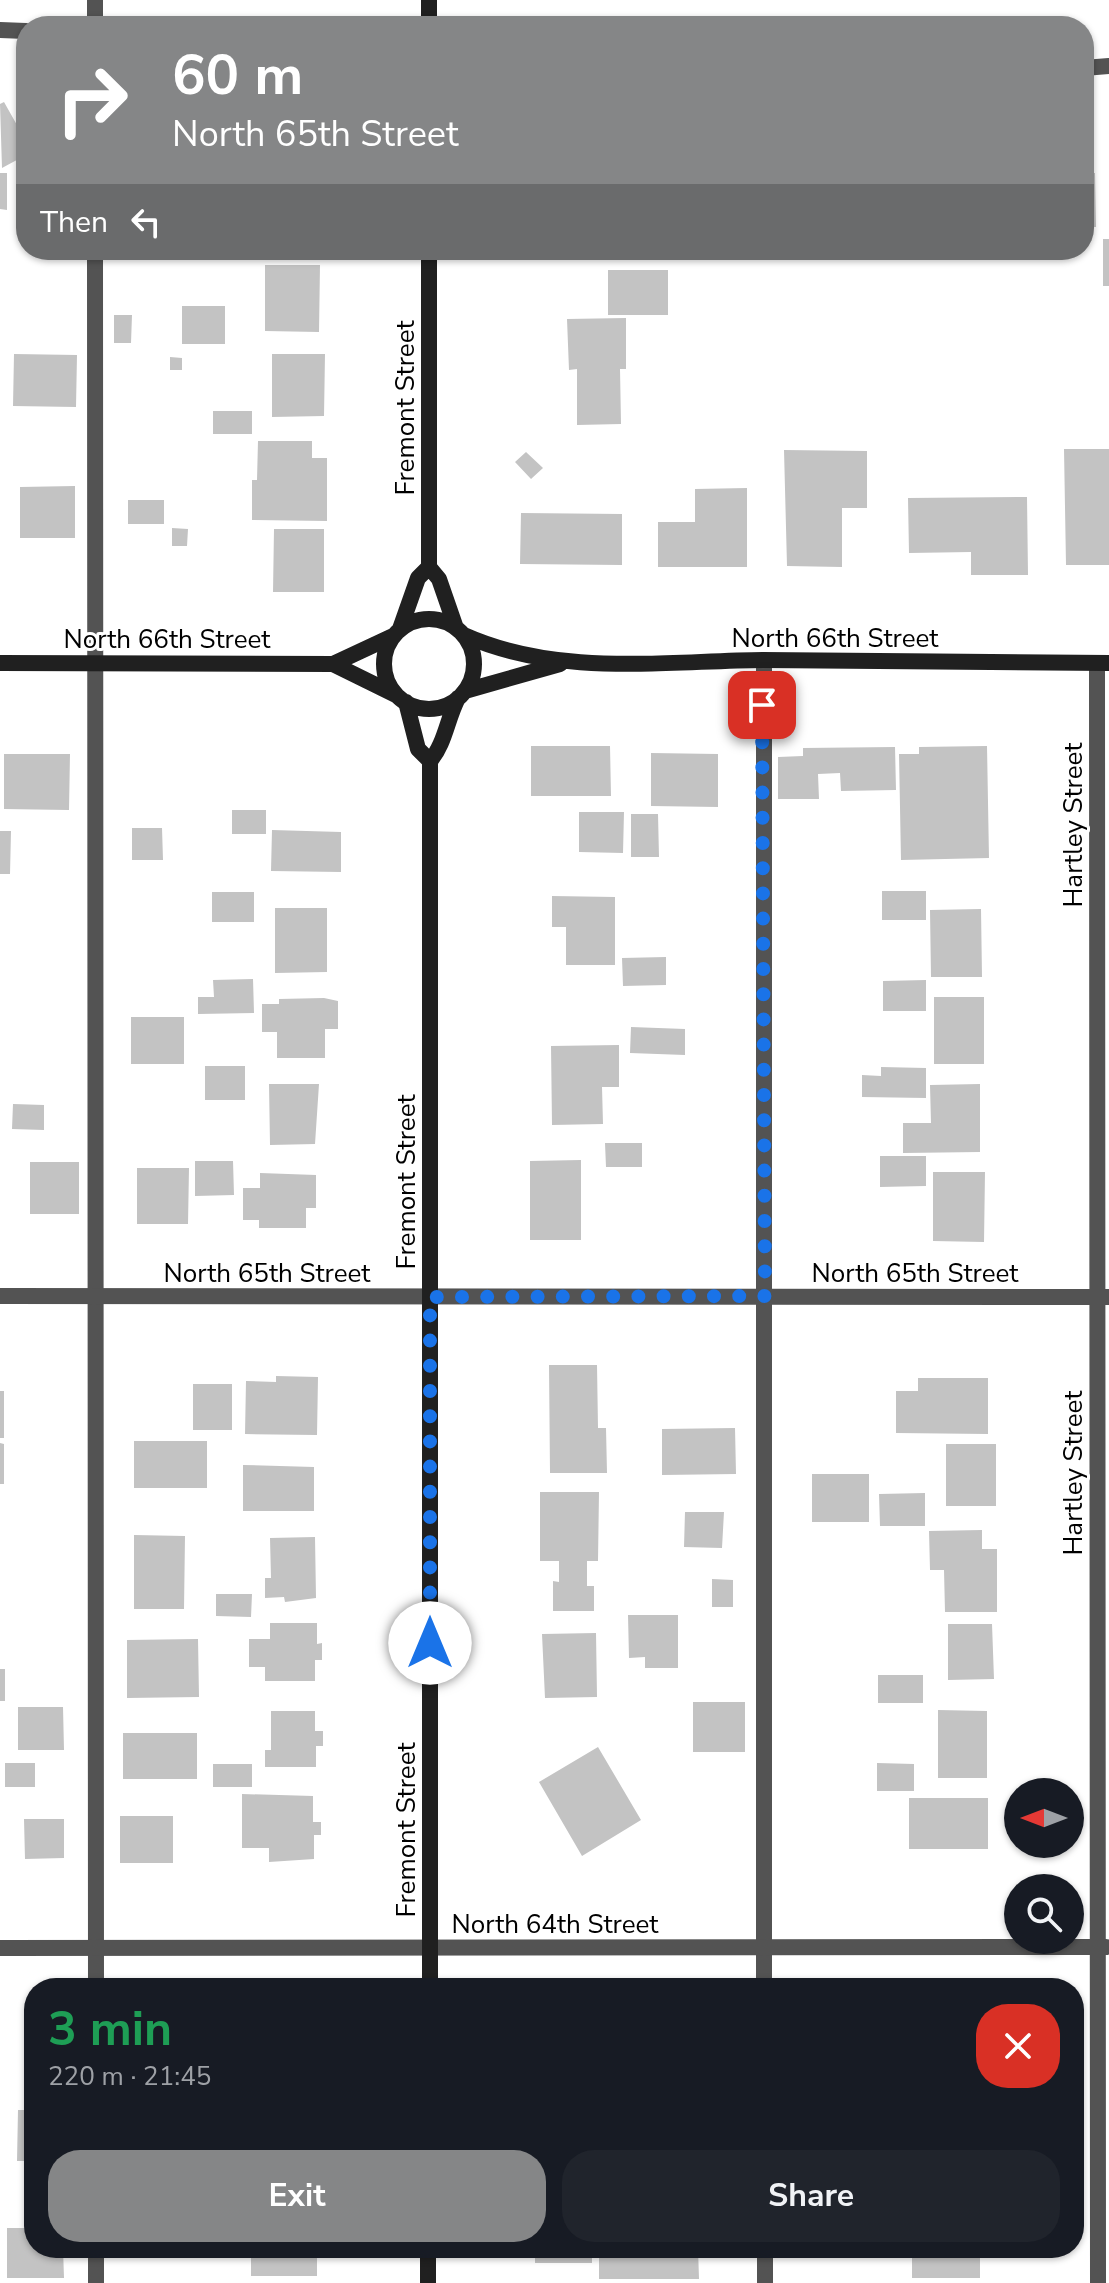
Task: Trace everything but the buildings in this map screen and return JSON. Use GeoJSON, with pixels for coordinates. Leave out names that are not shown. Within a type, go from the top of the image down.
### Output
{"type":"FeatureCollection","features":[{"type":"Feature","properties":{"kind":"street"},"geometry":{"type":"LineString","coordinates":[[95,260],[96,1978]]}},
{"type":"Feature","properties":{"kind":"street","name":"Fremont Street"},"geometry":{"type":"LineString","coordinates":[[429,260],[429,567],[439,579],[460,632]]}},
{"type":"Feature","properties":{"kind":"street","name":"Fremont Street"},"geometry":{"type":"LineString","coordinates":[[397,632],[418,578],[429,567]]}},
{"type":"Feature","properties":{"kind":"street"},"geometry":{"type":"LineString","coordinates":[[427,618],[460,632],[474,661],[461,694],[428,709],[401,698],[384,674],[386,648],[397,632],[427,618]]}},
{"type":"Feature","properties":{"kind":"street","name":"North 66th Street"},"geometry":{"type":"LineString","coordinates":[[333,664],[397,632]]}},
{"type":"Feature","properties":{"kind":"street","name":"North 66th Street"},"geometry":{"type":"LineString","coordinates":[[460,632],[561,663]]}},
{"type":"Feature","properties":{"kind":"street"},"geometry":{"type":"LineString","coordinates":[[764,660],[764,1978]]}},
{"type":"Feature","properties":{"kind":"street","name":"North 66th Street"},"geometry":{"type":"LineString","coordinates":[[461,694],[561,663],[764,660],[1103,663]]}},
{"type":"Feature","properties":{"kind":"street","name":"North 66th Street"},"geometry":{"type":"LineString","coordinates":[[0,663],[333,664],[401,698]]}},
{"type":"Feature","properties":{"kind":"street","name":"Hartley Street"},"geometry":{"type":"LineString","coordinates":[[1098,2283],[1104,1947],[1103,663]]}},
{"type":"Feature","properties":{"kind":"street","name":"Fremont Street"},"geometry":{"type":"LineString","coordinates":[[430,1978],[430,761],[440,750],[445,722],[461,694]]}},
{"type":"Feature","properties":{"kind":"street","name":"Fremont Street"},"geometry":{"type":"LineString","coordinates":[[401,698],[418,749],[430,761]]}},
{"type":"Feature","properties":{"kind":"street","name":"North 65th Street"},"geometry":{"type":"LineString","coordinates":[[0,1296],[1103,1297]]}},
{"type":"Feature","properties":{"kind":"street","name":"North 64th Street"},"geometry":{"type":"LineString","coordinates":[[0,1948],[1104,1947]]}},
{"type":"Feature","properties":{"kind":"street"},"geometry":{"type":"LineString","coordinates":[[96,2258],[96,2283]]}},
{"type":"Feature","properties":{"kind":"street"},"geometry":{"type":"LineString","coordinates":[[428,2258],[428,2283]]}},
{"type":"Feature","properties":{"kind":"street"},"geometry":{"type":"LineString","coordinates":[[765,2258],[765,2283]]}},
{"type":"Feature","properties":{"kind":"route"},"geometry":{"type":"LineString","coordinates":[[430,1643],[430,1297],[765,1296],[762,705]]}}]}
